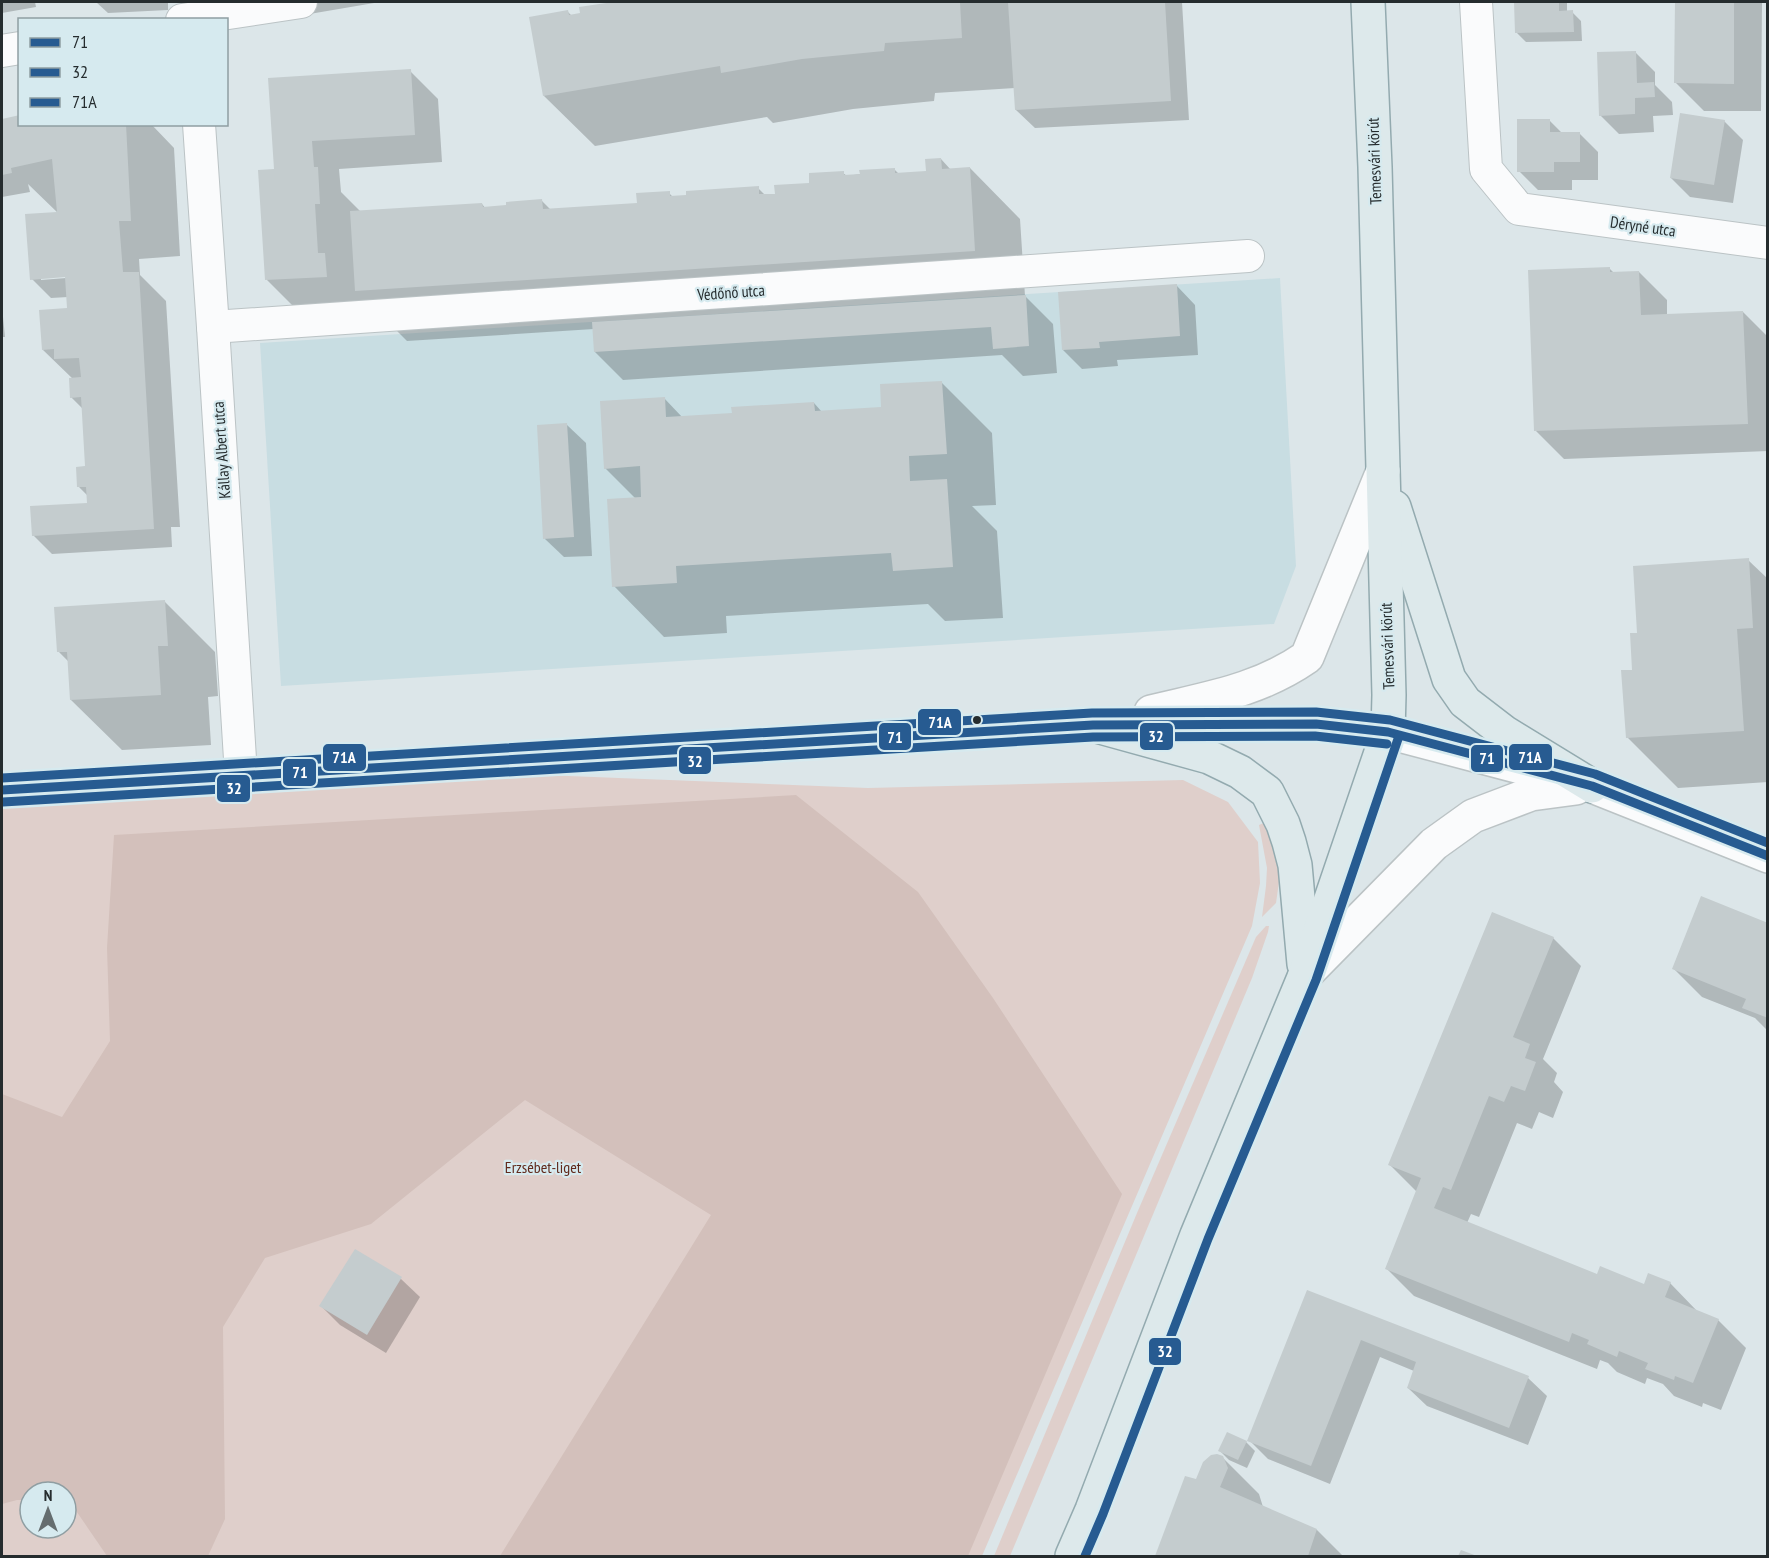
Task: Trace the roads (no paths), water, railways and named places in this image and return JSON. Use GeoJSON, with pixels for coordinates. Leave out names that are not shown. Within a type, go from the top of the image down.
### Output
{"type":"FeatureCollection","features":[{"type":"Feature","properties":{"kind":"main road","name":"Temesvári körút"},"geometry":{"type":"LineString","coordinates":[[1072,1557],[1197,1235],[1305,975],[1388,732],[1383,471],[1368,2]]}},
{"type":"Feature","properties":{"kind":"main road"},"geometry":{"type":"LineString","coordinates":[[1383,471],[1449,679],[1465,702],[1504,732],[1592,786]]}},
{"type":"Feature","properties":{"kind":"main road"},"geometry":{"type":"LineString","coordinates":[[1093,725],[1209,758],[1240,772],[1267,792],[1283,824],[1295,865],[1305,975]]}},
{"type":"Feature","properties":{"kind":"street"},"geometry":{"type":"LineString","coordinates":[[188,15],[301,2]]}},
{"type":"Feature","properties":{"kind":"street","name":"Déryné utca"},"geometry":{"type":"LineString","coordinates":[[1476,2],[1486,170],[1519,209],[1767,243]]}},
{"type":"Feature","properties":{"kind":"street"},"geometry":{"type":"LineString","coordinates":[[2,51],[18,48]]}},
{"type":"Feature","properties":{"kind":"street","name":"Kállay Albert utca"},"geometry":{"type":"LineString","coordinates":[[199,126],[242,776]]}},
{"type":"Feature","properties":{"kind":"street","name":"Védőnő utca"},"geometry":{"type":"LineString","coordinates":[[213,327],[1248,256]]}},
{"type":"Feature","properties":{"kind":"street"},"geometry":{"type":"LineString","coordinates":[[1093,725],[1243,690],[1286,671],[1307,657],[1383,471]]}},
{"type":"Feature","properties":{"kind":"street"},"geometry":{"type":"LineString","coordinates":[[2,790],[1093,725],[1316,724],[1388,732],[1592,786],[1767,856]]}},
{"type":"Feature","properties":{"kind":"street"},"geometry":{"type":"LineString","coordinates":[[1305,975],[1434,843],[1473,816],[1531,794],[1592,786]]}},
{"type":"Feature","properties":{"kind":"park label","name":"Erzsébet-liget"},"geometry":{"type":"Point","coordinates":[543,1167]}}]}
